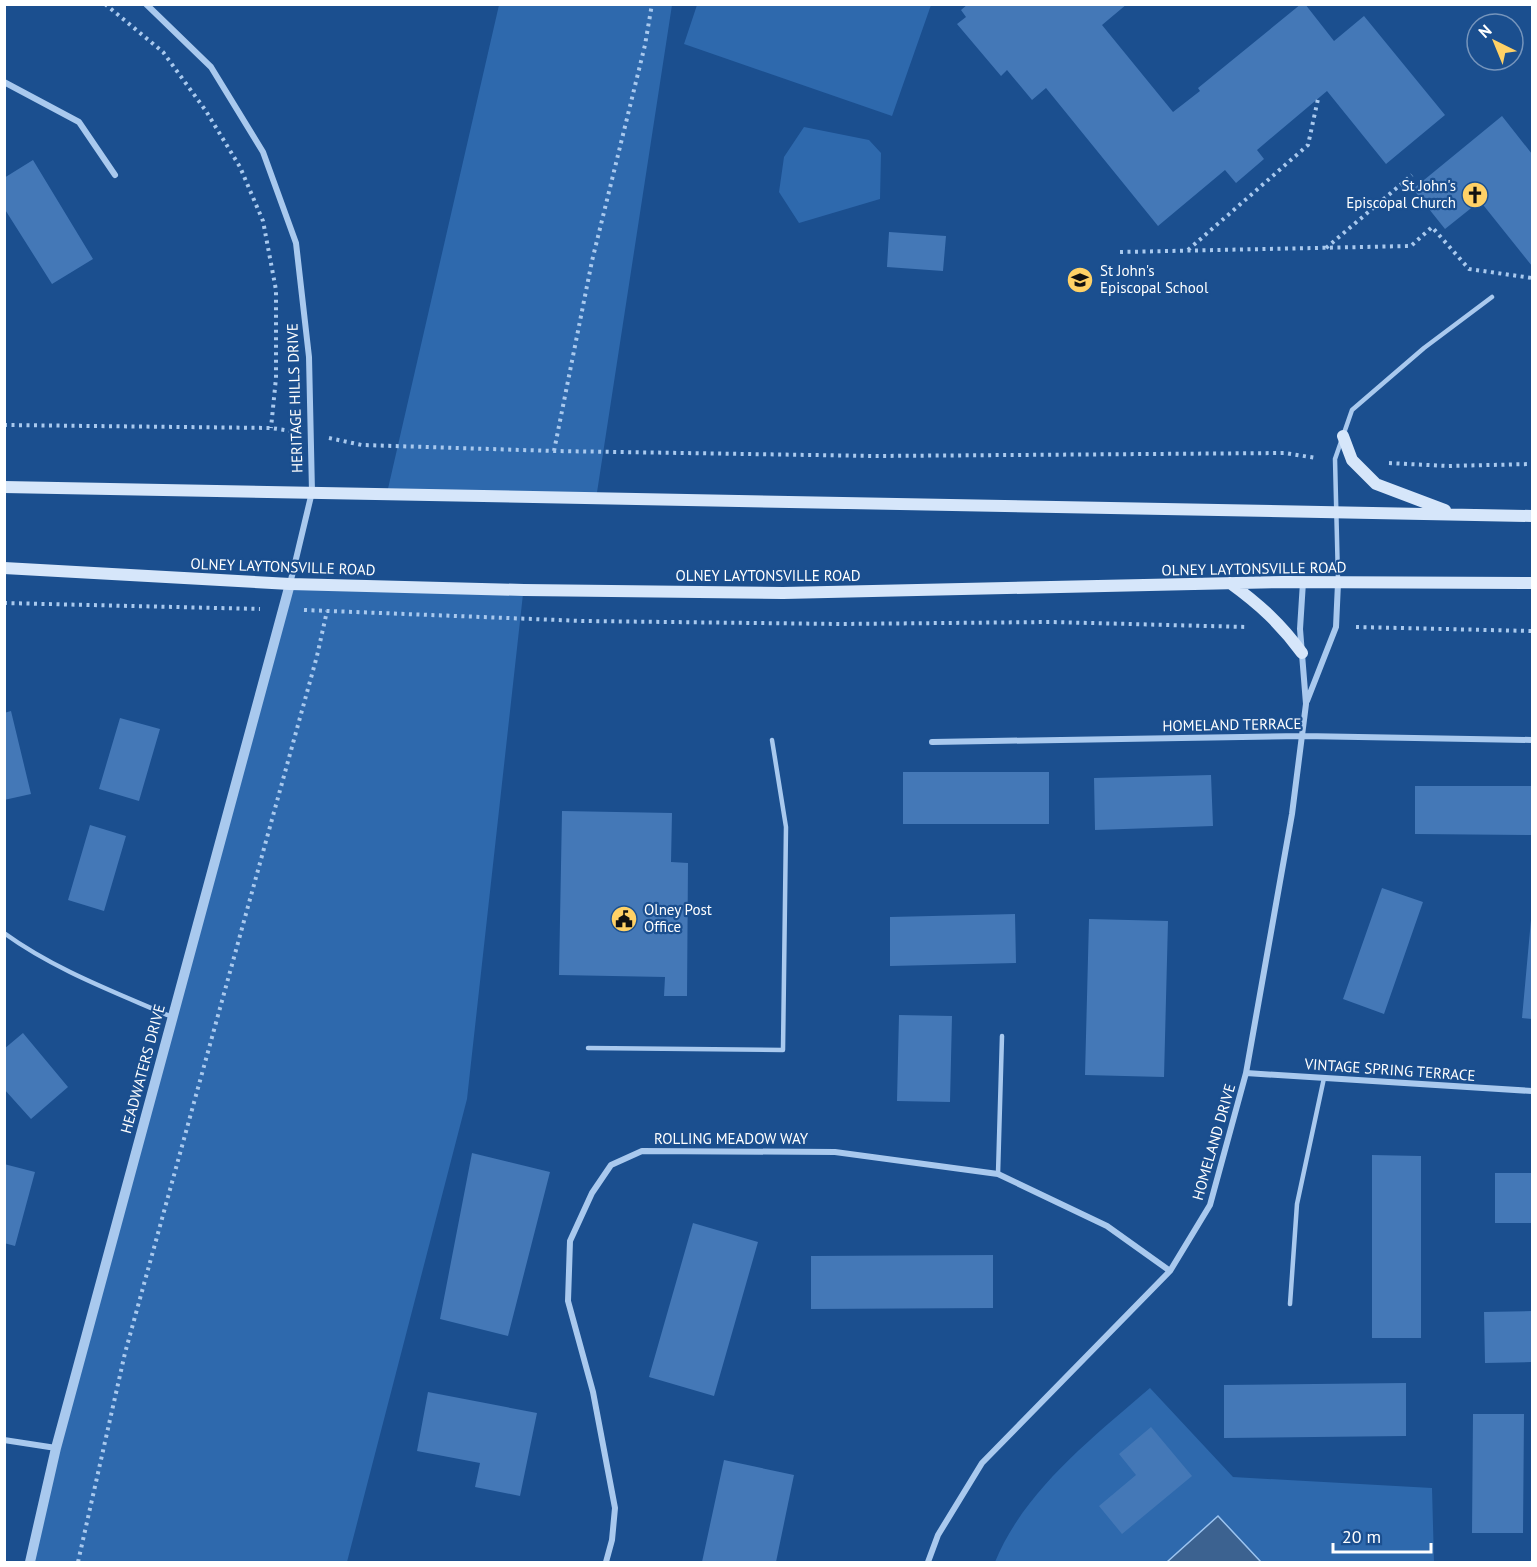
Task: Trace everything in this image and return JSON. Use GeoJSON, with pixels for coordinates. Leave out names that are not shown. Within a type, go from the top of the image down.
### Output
{"type":"FeatureCollection","features":[{"type":"Feature","properties":{"kind":"main road"},"geometry":{"type":"LineString","coordinates":[[1343,436],[1352,460],[1376,484],[1455,514]]}},
{"type":"Feature","properties":{"kind":"main road"},"geometry":{"type":"LineString","coordinates":[[4,487],[1533,516]]}},
{"type":"Feature","properties":{"kind":"main road","name":"OLNEY LAYTONSVILLE ROAD"},"geometry":{"type":"LineString","coordinates":[[4,568],[290,584],[783,593],[1303,582],[1533,583]]}},
{"type":"Feature","properties":{"kind":"main road"},"geometry":{"type":"LineString","coordinates":[[1230,583],[1261,605],[1284,628],[1302,653]]}},
{"type":"Feature","properties":{"kind":"street","name":"HERITAGE HILLS DRIVE"},"geometry":{"type":"LineString","coordinates":[[146,4],[211,67],[263,152],[296,243],[309,357],[312,492],[290,584]]}},
{"type":"Feature","properties":{"kind":"street"},"geometry":{"type":"LineString","coordinates":[[4,82],[79,122],[116,175]]}},
{"type":"Feature","properties":{"kind":"street","name":"HOMELAND DRIVE"},"geometry":{"type":"LineString","coordinates":[[928,1563],[938,1535],[982,1463],[1170,1271],[1210,1205],[1246,1072],[1292,814],[1306,704],[1300,629],[1303,582]]}},
{"type":"Feature","properties":{"kind":"street","name":"HOMELAND DRIVE"},"geometry":{"type":"LineString","coordinates":[[1306,704],[1336,627],[1338,583]]}},
{"type":"Feature","properties":{"kind":"street","name":"HEADWATERS DRIVE"},"geometry":{"type":"LineString","coordinates":[[30,1563],[56,1448],[290,584]]}},
{"type":"Feature","properties":{"kind":"street","name":"HOMELAND TERRACE"},"geometry":{"type":"LineString","coordinates":[[932,742],[1303,736],[1533,741]]}},
{"type":"Feature","properties":{"kind":"street","name":"VINTAGE SPRING TERRACE"},"geometry":{"type":"LineString","coordinates":[[1246,1072],[1533,1091]]}},
{"type":"Feature","properties":{"kind":"street","name":"ROLLING MEADOW WAY"},"geometry":{"type":"LineString","coordinates":[[606,1563],[612,1540],[615,1509],[593,1392],[568,1301],[570,1241],[592,1193],[611,1165],[642,1151],[835,1152],[998,1174],[1107,1226],[1170,1271]]}},
{"type":"Feature","properties":{"kind":"street"},"geometry":{"type":"LineString","coordinates":[[4,1440],[56,1448]]}},
{"type":"Feature","properties":{"kind":"lane"},"geometry":{"type":"LineString","coordinates":[[1338,583],[1335,459],[1352,410],[1424,348],[1492,297]]}},
{"type":"Feature","properties":{"kind":"lane"},"geometry":{"type":"LineString","coordinates":[[588,1048],[783,1050],[786,826],[772,740]]}},
{"type":"Feature","properties":{"kind":"lane"},"geometry":{"type":"LineString","coordinates":[[4,933],[73,974],[172,1017]]}},
{"type":"Feature","properties":{"kind":"lane"},"geometry":{"type":"LineString","coordinates":[[998,1174],[1002,1036]]}},
{"type":"Feature","properties":{"kind":"lane"},"geometry":{"type":"LineString","coordinates":[[1290,1304],[1297,1204],[1324,1078]]}},
{"type":"Feature","properties":{"kind":"path"},"geometry":{"type":"LineString","coordinates":[[105,4],[163,52],[206,111],[240,167],[262,221],[276,290],[276,378],[271,428]]}},
{"type":"Feature","properties":{"kind":"path"},"geometry":{"type":"LineString","coordinates":[[554,451],[592,261],[645,45],[652,4]]}},
{"type":"Feature","properties":{"kind":"path"},"geometry":{"type":"LineString","coordinates":[[1187,250],[1308,145],[1318,99]]}},
{"type":"Feature","properties":{"kind":"path"},"geometry":{"type":"LineString","coordinates":[[1326,248],[1412,175]]}},
{"type":"Feature","properties":{"kind":"path"},"geometry":{"type":"LineString","coordinates":[[1120,252],[1411,246],[1432,227],[1469,269],[1533,278]]}},
{"type":"Feature","properties":{"kind":"path"},"geometry":{"type":"LineString","coordinates":[[4,425],[271,428],[362,445],[554,451],[876,456],[1284,453],[1309,458],[1335,459]]}},
{"type":"Feature","properties":{"kind":"path"},"geometry":{"type":"LineString","coordinates":[[1352,460],[1448,466],[1533,464]]}},
{"type":"Feature","properties":{"kind":"path"},"geometry":{"type":"LineString","coordinates":[[4,603],[327,611],[583,621],[841,624],[1052,622],[1284,628]]}},
{"type":"Feature","properties":{"kind":"path"},"geometry":{"type":"LineString","coordinates":[[78,1563],[125,1353],[317,656],[327,611]]}},
{"type":"Feature","properties":{"kind":"path"},"geometry":{"type":"LineString","coordinates":[[1336,627],[1533,631]]}},
{"type":"Feature","properties":{"kind":"shaded area"},"geometry":{"type":"Polygon","coordinates":[[[697,4],[931,5],[892,116],[684,44],[697,4]]]}},
{"type":"Feature","properties":{"kind":"shaded area"},"geometry":{"type":"Polygon","coordinates":[[[499,5],[672,5],[596,499],[387,493],[499,5]]]}},
{"type":"Feature","properties":{"kind":"shaded area"},"geometry":{"type":"Polygon","coordinates":[[[804,127],[869,140],[881,153],[880,199],[799,223],[779,192],[784,157],[804,127]]]}},
{"type":"Feature","properties":{"kind":"shaded area"},"geometry":{"type":"Polygon","coordinates":[[[290,584],[523,594],[467,1099],[347,1562],[30,1562],[290,584]]]}},
{"type":"Feature","properties":{"kind":"shaded area"},"geometry":{"type":"Polygon","coordinates":[[[1150,1388],[1233,1477],[1432,1488],[1434,1562],[995,1562],[1023,1512],[1041,1489],[1083,1446],[1150,1388]]]}},
{"type":"Feature","properties":{"kind":"shaded area"},"geometry":{"type":"Polygon","coordinates":[[[1218,1516],[1261,1562],[1167,1562],[1218,1516]]]}},
{"type":"Feature","properties":{"kind":"building"},"geometry":{"type":"Polygon","coordinates":[[[968,4],[1127,4],[1102,25],[1173,112],[1200,91],[1198,88],[1301,4],[1305,4],[1334,41],[1364,16],[1445,115],[1386,164],[1327,91],[1257,150],[1264,159],[1236,183],[1225,170],[1158,226],[1046,88],[1032,100],[1007,70],[1001,76],[957,24],[966,17],[961,10],[968,4]]]}},
{"type":"Feature","properties":{"kind":"building","name":"St John's Episcopal Church"},"geometry":{"type":"Polygon","coordinates":[[[1502,116],[1532,154],[1532,266],[1480,201],[1445,229],[1413,189],[1502,116]]]}},
{"type":"Feature","properties":{"kind":"building"},"geometry":{"type":"Polygon","coordinates":[[[33,160],[93,259],[52,284],[4,208],[4,178],[33,160]]]}},
{"type":"Feature","properties":{"kind":"building"},"geometry":{"type":"Polygon","coordinates":[[[889,232],[946,236],[943,271],[887,267],[889,232]]]}},
{"type":"Feature","properties":{"kind":"building"},"geometry":{"type":"Polygon","coordinates":[[[11,711],[31,794],[4,800],[4,713],[11,711]]]}},
{"type":"Feature","properties":{"kind":"building"},"geometry":{"type":"Polygon","coordinates":[[[120,718],[160,729],[139,801],[99,789],[120,718]]]}},
{"type":"Feature","properties":{"kind":"building"},"geometry":{"type":"Polygon","coordinates":[[[903,772],[1049,772],[1049,824],[903,824],[903,772]]]}},
{"type":"Feature","properties":{"kind":"building"},"geometry":{"type":"Polygon","coordinates":[[[1211,775],[1213,826],[1095,830],[1094,778],[1211,775]]]}},
{"type":"Feature","properties":{"kind":"building"},"geometry":{"type":"Polygon","coordinates":[[[1415,786],[1532,786],[1532,835],[1415,834],[1415,786]]]}},
{"type":"Feature","properties":{"kind":"building","name":"Olney Post Office"},"geometry":{"type":"Polygon","coordinates":[[[562,811],[672,813],[671,862],[688,863],[687,996],[664,996],[665,977],[559,975],[562,811]]]}},
{"type":"Feature","properties":{"kind":"building"},"geometry":{"type":"Polygon","coordinates":[[[90,825],[126,836],[104,911],[68,900],[90,825]]]}},
{"type":"Feature","properties":{"kind":"building"},"geometry":{"type":"Polygon","coordinates":[[[1382,888],[1423,902],[1384,1014],[1343,999],[1382,888]]]}},
{"type":"Feature","properties":{"kind":"building"},"geometry":{"type":"Polygon","coordinates":[[[1015,914],[1016,963],[890,966],[890,917],[1015,914]]]}},
{"type":"Feature","properties":{"kind":"building"},"geometry":{"type":"Polygon","coordinates":[[[1089,919],[1168,921],[1164,1077],[1085,1075],[1089,919]]]}},
{"type":"Feature","properties":{"kind":"building"},"geometry":{"type":"Polygon","coordinates":[[[1532,920],[1532,1019],[1522,1018],[1532,920]]]}},
{"type":"Feature","properties":{"kind":"building"},"geometry":{"type":"Polygon","coordinates":[[[899,1015],[952,1016],[950,1102],[897,1101],[899,1015]]]}},
{"type":"Feature","properties":{"kind":"building"},"geometry":{"type":"Polygon","coordinates":[[[23,1033],[68,1087],[31,1119],[4,1089],[4,1049],[23,1033]]]}},
{"type":"Feature","properties":{"kind":"building"},"geometry":{"type":"Polygon","coordinates":[[[472,1153],[550,1172],[508,1336],[440,1319],[472,1153]]]}},
{"type":"Feature","properties":{"kind":"building"},"geometry":{"type":"Polygon","coordinates":[[[1372,1155],[1421,1156],[1421,1338],[1372,1338],[1372,1155]]]}},
{"type":"Feature","properties":{"kind":"building"},"geometry":{"type":"Polygon","coordinates":[[[4,1164],[35,1172],[15,1246],[4,1243],[4,1164]]]}},
{"type":"Feature","properties":{"kind":"building"},"geometry":{"type":"Polygon","coordinates":[[[1495,1173],[1532,1173],[1532,1223],[1495,1223],[1495,1173]]]}},
{"type":"Feature","properties":{"kind":"building"},"geometry":{"type":"Polygon","coordinates":[[[693,1223],[758,1242],[714,1396],[649,1377],[693,1223]]]}},
{"type":"Feature","properties":{"kind":"building"},"geometry":{"type":"Polygon","coordinates":[[[993,1255],[993,1308],[811,1309],[811,1256],[993,1255]]]}},
{"type":"Feature","properties":{"kind":"building"},"geometry":{"type":"Polygon","coordinates":[[[1532,1311],[1532,1362],[1485,1363],[1484,1312],[1532,1311]]]}},
{"type":"Feature","properties":{"kind":"building"},"geometry":{"type":"Polygon","coordinates":[[[1406,1383],[1406,1436],[1224,1438],[1224,1385],[1406,1383]]]}},
{"type":"Feature","properties":{"kind":"building"},"geometry":{"type":"Polygon","coordinates":[[[428,1392],[537,1413],[520,1496],[475,1487],[480,1463],[417,1451],[428,1392]]]}},
{"type":"Feature","properties":{"kind":"building"},"geometry":{"type":"Polygon","coordinates":[[[1473,1414],[1524,1414],[1523,1533],[1472,1533],[1473,1414]]]}},
{"type":"Feature","properties":{"kind":"building"},"geometry":{"type":"Polygon","coordinates":[[[1151,1427],[1192,1476],[1122,1534],[1099,1506],[1136,1475],[1119,1454],[1151,1427]]]}},
{"type":"Feature","properties":{"kind":"building"},"geometry":{"type":"Polygon","coordinates":[[[724,1460],[794,1475],[776,1562],[702,1562],[724,1460]]]}},
{"type":"Feature","properties":{"kind":"place","name":"St John's Episcopal Church"},"geometry":{"type":"Point","coordinates":[1475,195]}},
{"type":"Feature","properties":{"kind":"place","name":"St John's Episcopal School"},"geometry":{"type":"Point","coordinates":[1080,280]}},
{"type":"Feature","properties":{"kind":"place","name":"Olney Post Office"},"geometry":{"type":"Point","coordinates":[624,919]}}]}
